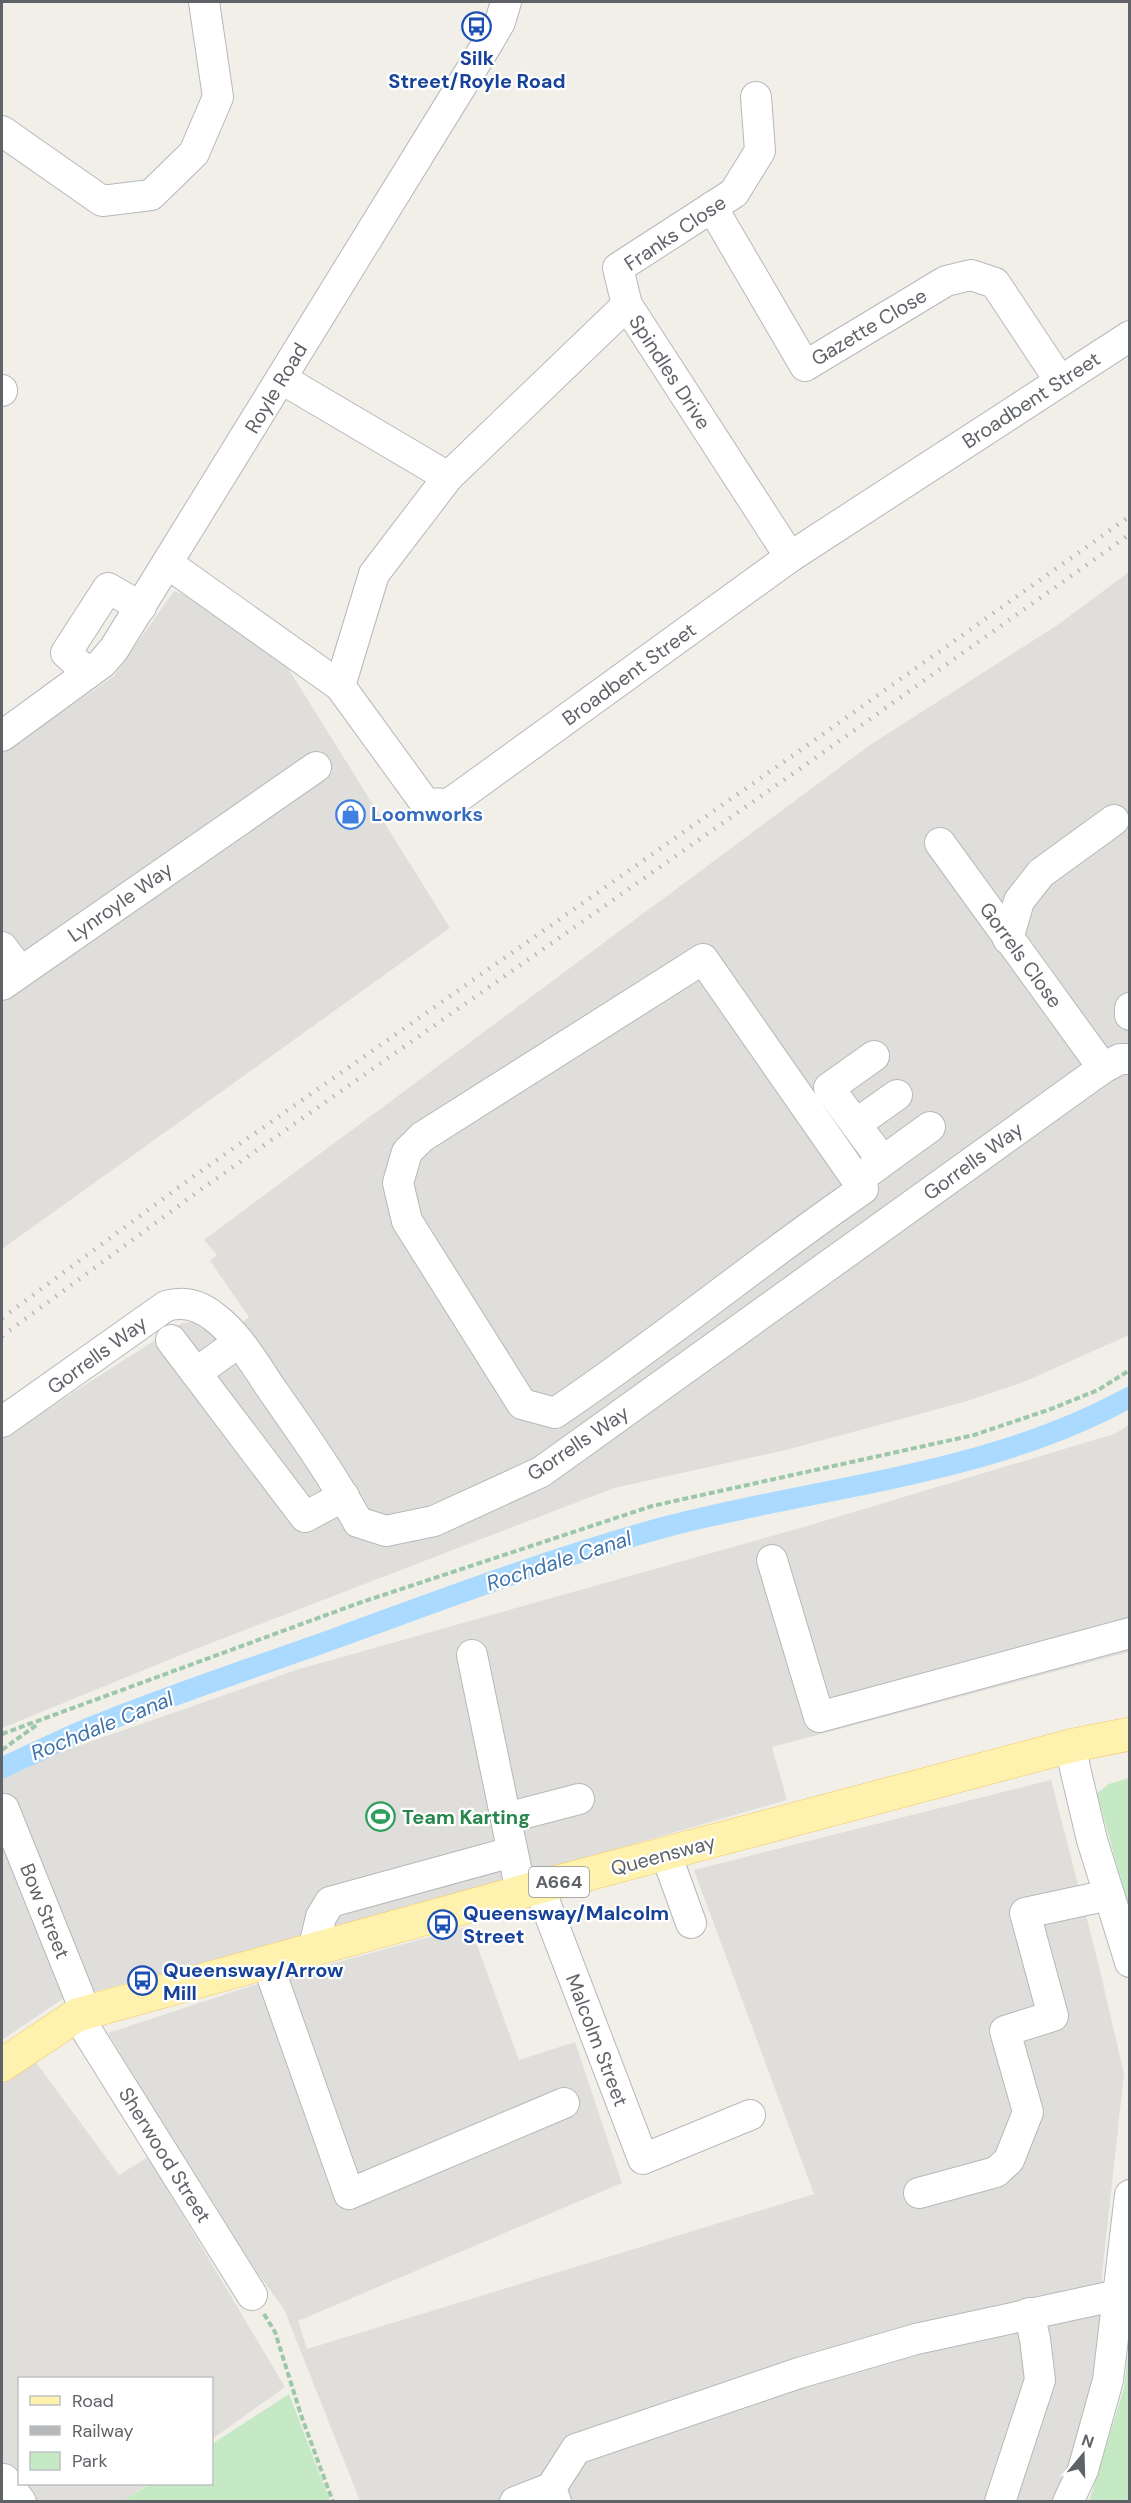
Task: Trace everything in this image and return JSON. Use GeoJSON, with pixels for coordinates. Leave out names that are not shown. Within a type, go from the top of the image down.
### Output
{"type":"FeatureCollection","features":[{"type":"Feature","properties":{"kind":"main road","name":"Queensway"},"geometry":{"type":"LineString","coordinates":[[2,2062],[82,2014],[530,1890],[1074,1745],[1130,1734]]}},
{"type":"Feature","properties":{"kind":"street"},"geometry":{"type":"LineString","coordinates":[[2,131],[102,201],[151,195],[194,153],[218,97],[204,2]]}},
{"type":"Feature","properties":{"kind":"street","name":"Royle Road"},"geometry":{"type":"LineString","coordinates":[[2,736],[88,674],[114,649],[282,379],[445,129],[500,22],[506,2]]}},
{"type":"Feature","properties":{"kind":"street","name":"Franks Close"},"geometry":{"type":"LineString","coordinates":[[627,305],[618,268],[734,193],[760,151],[756,97]]}},
{"type":"Feature","properties":{"kind":"street","name":"Gazette Close"},"geometry":{"type":"LineString","coordinates":[[712,207],[805,366],[946,281],[971,275],[995,283],[1060,381]]}},
{"type":"Feature","properties":{"kind":"street","name":"Spindles Drive"},"geometry":{"type":"LineString","coordinates":[[340,686],[374,574],[448,477],[627,305],[789,557]]}},
{"type":"Feature","properties":{"kind":"street","name":"Broadbent Street"},"geometry":{"type":"LineString","coordinates":[[167,563],[340,686],[425,804],[449,804],[789,557],[1130,336]]}},
{"type":"Feature","properties":{"kind":"street"},"geometry":{"type":"LineString","coordinates":[[282,379],[448,477]]}},
{"type":"Feature","properties":{"kind":"street","name":"Lynroyle Way"},"geometry":{"type":"LineString","coordinates":[[2,947],[11,978],[316,767]]}},
{"type":"Feature","properties":{"kind":"street"},"geometry":{"type":"LineString","coordinates":[[1008,939],[1019,901],[1041,873],[1114,820]]}},
{"type":"Feature","properties":{"kind":"street","name":"Gorrels Close"},"geometry":{"type":"LineString","coordinates":[[940,843],[1008,939],[1116,1063]]}},
{"type":"Feature","properties":{"kind":"street"},"geometry":{"type":"LineString","coordinates":[[886,1223],[860,1184],[703,959],[422,1137],[407,1152],[398,1183],[406,1221],[522,1404],[555,1413],[598,1384],[820,1218],[860,1184],[882,1160],[930,1127]]}},
{"type":"Feature","properties":{"kind":"street"},"geometry":{"type":"LineString","coordinates":[[1130,1008],[1130,1015]]}},
{"type":"Feature","properties":{"kind":"street"},"geometry":{"type":"LineString","coordinates":[[874,1056],[829,1088],[882,1160]]}},
{"type":"Feature","properties":{"kind":"street","name":"Gorrells Way"},"geometry":{"type":"LineString","coordinates":[[2,1422],[166,1306],[184,1304],[204,1310],[214,1316],[239,1342],[344,1496],[358,1522],[386,1531],[434,1521],[541,1472],[886,1223],[1116,1063]]}},
{"type":"Feature","properties":{"kind":"street"},"geometry":{"type":"LineString","coordinates":[[856,1124],[897,1095]]}},
{"type":"Feature","properties":{"kind":"street"},"geometry":{"type":"LineString","coordinates":[[171,1340],[305,1517],[344,1496]]}},
{"type":"Feature","properties":{"kind":"street"},"geometry":{"type":"LineString","coordinates":[[196,1373],[239,1342]]}},
{"type":"Feature","properties":{"kind":"street"},"geometry":{"type":"LineString","coordinates":[[261,1459],[301,1431]]}},
{"type":"Feature","properties":{"kind":"street"},"geometry":{"type":"LineString","coordinates":[[772,1560],[819,1717],[1130,1633]]}},
{"type":"Feature","properties":{"kind":"street","name":"Malcolm Street"},"geometry":{"type":"LineString","coordinates":[[472,1655],[512,1852],[643,2159],[750,2115]]}},
{"type":"Feature","properties":{"kind":"street"},"geometry":{"type":"LineString","coordinates":[[1074,1745],[1074,1764],[1087,1818],[1130,1962]]}},
{"type":"Feature","properties":{"kind":"street"},"geometry":{"type":"LineString","coordinates":[[506,1818],[579,1798]]}},
{"type":"Feature","properties":{"kind":"street","name":"Bow Street"},"geometry":{"type":"LineString","coordinates":[[4,1809],[82,2014]]}},
{"type":"Feature","properties":{"kind":"street"},"geometry":{"type":"LineString","coordinates":[[313,1950],[321,1917],[330,1902],[512,1852]]}},
{"type":"Feature","properties":{"kind":"street"},"geometry":{"type":"LineString","coordinates":[[666,1854],[691,1923]]}},
{"type":"Feature","properties":{"kind":"street"},"geometry":{"type":"LineString","coordinates":[[919,2193],[996,2172],[1009,2160],[1028,2112],[1005,2031],[1053,2016],[1025,1913],[1109,1895]]}},
{"type":"Feature","properties":{"kind":"street"},"geometry":{"type":"LineString","coordinates":[[267,1962],[349,2194],[564,2103]]}},
{"type":"Feature","properties":{"kind":"street","name":"Sherwood Street"},"geometry":{"type":"LineString","coordinates":[[82,2014],[252,2295]]}},
{"type":"Feature","properties":{"kind":"street"},"geometry":{"type":"LineString","coordinates":[[1068,2502],[1083,2470],[1108,2380],[1130,2196]]}},
{"type":"Feature","properties":{"kind":"street"},"geometry":{"type":"LineString","coordinates":[[515,2502],[554,2495],[576,2449],[799,2373],[916,2339],[1118,2295]]}},
{"type":"Feature","properties":{"kind":"street"},"geometry":{"type":"LineString","coordinates":[[1000,2502],[1040,2380],[1029,2313]]}},
{"type":"Feature","properties":{"kind":"street"},"geometry":{"type":"LineString","coordinates":[[2,2480],[4,2478],[21,2502]]}},
{"type":"Feature","properties":{"kind":"path"},"geometry":{"type":"LineString","coordinates":[[2,1734],[41,1722],[359,1603],[652,1506],[974,1435],[1070,1402],[1098,1390],[1130,1370]]}},
{"type":"Feature","properties":{"kind":"path"},"geometry":{"type":"LineString","coordinates":[[2,1750],[41,1722]]}},
{"type":"Feature","properties":{"kind":"path"},"geometry":{"type":"LineString","coordinates":[[252,2295],[275,2332],[301,2415],[333,2502]]}},
{"type":"Feature","properties":{"kind":"shaded area"},"geometry":{"type":"Polygon","coordinates":[[[1129,572],[1129,1335],[1026,1381],[964,1402],[786,1450],[614,1488],[198,1648],[2,1728],[2,1438],[182,1323],[202,1321],[220,1339],[249,1317],[210,1261],[217,1255],[204,1240],[870,745],[1056,626],[1129,572]]]}},
{"type":"Feature","properties":{"kind":"shaded area"},"geometry":{"type":"Polygon","coordinates":[[[174,591],[261,625],[450,928],[2,1249],[2,753],[114,676],[174,591]]]}},
{"type":"Feature","properties":{"kind":"shaded area"},"geometry":{"type":"Polygon","coordinates":[[[1129,1425],[1129,1652],[772,1747],[787,1800],[523,1876],[64,1998],[2,2040],[2,1776],[12,1769],[296,1670],[804,1527],[1114,1434],[1129,1425]]]}},
{"type":"Feature","properties":{"kind":"shaded area"},"geometry":{"type":"Polygon","coordinates":[[[1051,1780],[1124,2074],[1102,2274],[1101,2355],[1064,2489],[1057,2502],[360,2501],[284,2309],[222,2225],[108,2033],[254,1985],[470,1926],[519,2060],[575,2042],[622,2183],[298,2321],[307,2349],[814,2194],[694,1870],[1051,1780]]]}},
{"type":"Feature","properties":{"kind":"shaded area"},"geometry":{"type":"Polygon","coordinates":[[[32,2057],[119,2175],[148,2157],[285,2387],[213,2438],[213,2377],[18,2377],[18,2485],[147,2485],[123,2501],[2,2502],[2,2078],[32,2057]]]}},
{"type":"Feature","properties":{"kind":"green space"},"geometry":{"type":"Polygon","coordinates":[[[1130,1778],[1129,1909],[1097,1793],[1109,1784],[1130,1778]]]}},
{"type":"Feature","properties":{"kind":"green space"},"geometry":{"type":"Polygon","coordinates":[[[1129,2347],[1129,2501],[1089,2502],[1124,2388],[1129,2347]]]}},
{"type":"Feature","properties":{"kind":"green space"},"geometry":{"type":"Polygon","coordinates":[[[289,2394],[330,2501],[122,2501],[148,2485],[213,2485],[213,2443],[289,2394]]]}},
{"type":"Feature","properties":{"kind":"waterway","name":"Rochdale Canal"},"geometry":{"type":"LineString","coordinates":[[2,1768],[82,1731],[155,1702],[542,1564],[665,1527],[961,1462],[1019,1445],[1075,1424],[1130,1397]]}},
{"type":"Feature","properties":{"kind":"railway"},"geometry":{"type":"LineString","coordinates":[[2,1318],[194,1176],[1130,516]]}},
{"type":"Feature","properties":{"kind":"railway"},"geometry":{"type":"LineString","coordinates":[[2,1336],[203,1188],[1130,534]]}},
{"type":"Feature","properties":{"kind":"place","name":"Silk Street/Royle Road"},"geometry":{"type":"Point","coordinates":[477,27]}},
{"type":"Feature","properties":{"kind":"place","name":"Loomworks"},"geometry":{"type":"Point","coordinates":[350,814]}},
{"type":"Feature","properties":{"kind":"place","name":"Team Karting"},"geometry":{"type":"Point","coordinates":[381,1817]}},
{"type":"Feature","properties":{"kind":"place","name":"Queensway/Malcolm Street"},"geometry":{"type":"Point","coordinates":[442,1925]}},
{"type":"Feature","properties":{"kind":"place","name":"Queensway/Arrow Mill"},"geometry":{"type":"Point","coordinates":[142,1981]}}]}
